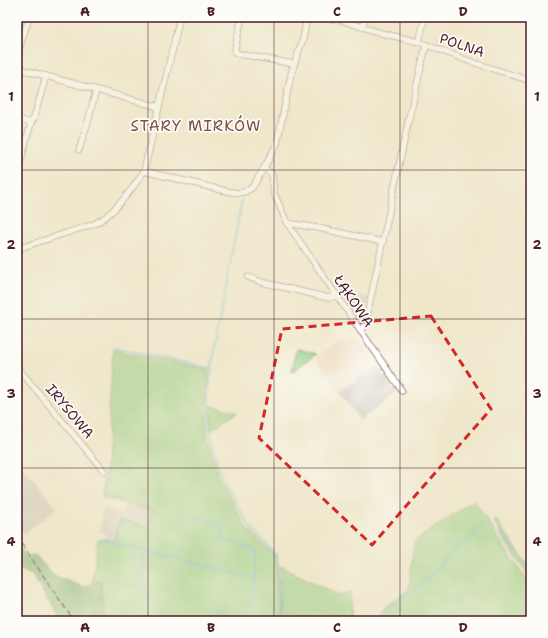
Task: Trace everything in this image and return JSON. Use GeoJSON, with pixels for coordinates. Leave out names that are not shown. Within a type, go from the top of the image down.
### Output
{"type":"FeatureCollection","features":[{"type":"Feature","properties":{"kind":"street"},"geometry":{"type":"LineString","coordinates":[[17,55],[28,21],[27,17]]}},
{"type":"Feature","properties":{"kind":"street"},"geometry":{"type":"LineString","coordinates":[[17,249],[94,224],[102,220],[144,171],[180,17]]}},
{"type":"Feature","properties":{"kind":"street"},"geometry":{"type":"LineString","coordinates":[[144,171],[238,193],[252,188],[277,144],[294,64],[303,39],[307,17]]}},
{"type":"Feature","properties":{"kind":"street","name":"POLNA"},"geometry":{"type":"LineString","coordinates":[[313,17],[340,20],[381,33],[419,42],[426,46],[531,81]]}},
{"type":"Feature","properties":{"kind":"street"},"geometry":{"type":"LineString","coordinates":[[362,26],[365,17]]}},
{"type":"Feature","properties":{"kind":"street"},"geometry":{"type":"LineString","coordinates":[[419,42],[424,17]]}},
{"type":"Feature","properties":{"kind":"street"},"geometry":{"type":"LineString","coordinates":[[241,21],[235,52],[294,64]]}},
{"type":"Feature","properties":{"kind":"street"},"geometry":{"type":"LineString","coordinates":[[360,331],[363,329],[364,325],[426,46]]}},
{"type":"Feature","properties":{"kind":"street"},"geometry":{"type":"LineString","coordinates":[[17,68],[159,107]]}},
{"type":"Feature","properties":{"kind":"street"},"geometry":{"type":"LineString","coordinates":[[17,175],[46,76]]}},
{"type":"Feature","properties":{"kind":"street"},"geometry":{"type":"LineString","coordinates":[[79,150],[96,90]]}},
{"type":"Feature","properties":{"kind":"street"},"geometry":{"type":"LineString","coordinates":[[17,119],[31,123]]}},
{"type":"Feature","properties":{"kind":"street","name":"ŁĄKOWA"},"geometry":{"type":"LineString","coordinates":[[264,168],[272,174],[274,193],[287,222],[402,391]]}},
{"type":"Feature","properties":{"kind":"street"},"geometry":{"type":"LineString","coordinates":[[287,222],[383,242]]}},
{"type":"Feature","properties":{"kind":"street"},"geometry":{"type":"LineString","coordinates":[[248,277],[262,282],[329,298],[336,296]]}},
{"type":"Feature","properties":{"kind":"street","name":"IRYSOWA"},"geometry":{"type":"LineString","coordinates":[[17,367],[104,471]]}},
{"type":"Feature","properties":{"kind":"highlighted area"},"geometry":{"type":"Polygon","coordinates":[[[431,316],[491,409],[372,545],[259,438],[282,329],[431,316]]]}},
{"type":"Feature","properties":{"kind":"shaded area"},"geometry":{"type":"Polygon","coordinates":[[[337,291],[369,298],[362,327],[337,291]]]}},
{"type":"Feature","properties":{"kind":"shaded area"},"geometry":{"type":"Polygon","coordinates":[[[344,337],[359,340],[377,365],[340,391],[315,357],[344,337]]]}},
{"type":"Feature","properties":{"kind":"shaded area"},"geometry":{"type":"Polygon","coordinates":[[[524,341],[531,343],[531,540],[528,520],[524,341]]]}},
{"type":"Feature","properties":{"kind":"shaded area"},"geometry":{"type":"Polygon","coordinates":[[[377,366],[397,394],[360,420],[340,391],[377,366]]]}},
{"type":"Feature","properties":{"kind":"shaded area"},"geometry":{"type":"Polygon","coordinates":[[[17,460],[57,508],[24,534],[17,526],[17,460]]]}},
{"type":"Feature","properties":{"kind":"shaded area"},"geometry":{"type":"Polygon","coordinates":[[[125,502],[153,509],[148,527],[114,541],[105,539],[105,533],[100,532],[103,508],[122,514],[125,502]]]}},
{"type":"Feature","properties":{"kind":"green space"},"geometry":{"type":"Polygon","coordinates":[[[17,17],[24,17],[27,21],[18,42],[17,17]]]}},
{"type":"Feature","properties":{"kind":"green space"},"geometry":{"type":"Polygon","coordinates":[[[296,349],[316,354],[292,372],[296,349]]]}},
{"type":"Feature","properties":{"kind":"green space"},"geometry":{"type":"Polygon","coordinates":[[[113,350],[209,370],[206,411],[208,439],[218,476],[246,528],[275,556],[277,566],[279,621],[104,621],[100,581],[92,583],[98,540],[105,539],[114,541],[120,520],[148,527],[153,510],[102,497],[106,464],[113,350]]]}},
{"type":"Feature","properties":{"kind":"green space"},"geometry":{"type":"Polygon","coordinates":[[[209,405],[237,412],[211,430],[209,405]]]}},
{"type":"Feature","properties":{"kind":"green space"},"geometry":{"type":"Polygon","coordinates":[[[474,500],[531,586],[531,621],[377,621],[381,610],[409,589],[414,542],[474,500]]]}},
{"type":"Feature","properties":{"kind":"green space"},"geometry":{"type":"Polygon","coordinates":[[[495,518],[531,569],[531,578],[504,540],[493,520],[495,518]]]}},
{"type":"Feature","properties":{"kind":"green space"},"geometry":{"type":"Polygon","coordinates":[[[17,544],[26,557],[35,555],[53,575],[83,587],[100,580],[104,621],[60,621],[32,574],[17,568],[17,544]]]}},
{"type":"Feature","properties":{"kind":"green space"},"geometry":{"type":"Polygon","coordinates":[[[281,566],[340,596],[350,591],[349,621],[281,621],[281,566]]]}},
{"type":"Feature","properties":{"kind":"waterway"},"geometry":{"type":"LineString","coordinates":[[242,199],[212,366],[209,404],[210,424],[212,443],[217,463],[226,486],[248,525],[276,555],[279,567],[280,621]]}},
{"type":"Feature","properties":{"kind":"waterway"},"geometry":{"type":"LineString","coordinates":[[113,347],[210,368]]}},
{"type":"Feature","properties":{"kind":"waterway"},"geometry":{"type":"LineString","coordinates":[[178,513],[223,524],[221,539],[255,550],[254,578]]}},
{"type":"Feature","properties":{"kind":"waterway"},"geometry":{"type":"LineString","coordinates":[[495,522],[531,573]]}},
{"type":"Feature","properties":{"kind":"waterway"},"geometry":{"type":"LineString","coordinates":[[380,621],[383,611],[425,581],[461,543],[468,541],[481,525],[489,524]]}},
{"type":"Feature","properties":{"kind":"waterway"},"geometry":{"type":"LineString","coordinates":[[100,539],[254,578],[253,593],[245,621]]}},
{"type":"Feature","properties":{"kind":"waterway"},"geometry":{"type":"LineString","coordinates":[[145,551],[142,578],[152,621]]}},
{"type":"Feature","properties":{"kind":"waterway"},"geometry":{"type":"LineString","coordinates":[[215,608],[224,621]]}},
{"type":"Feature","properties":{"kind":"railway"},"geometry":{"type":"LineString","coordinates":[[17,537],[74,621]]}},
{"type":"Feature","properties":{"kind":"district","name":"STARY MIRKÓW"},"geometry":{"type":"Point","coordinates":[196,126]}}]}
